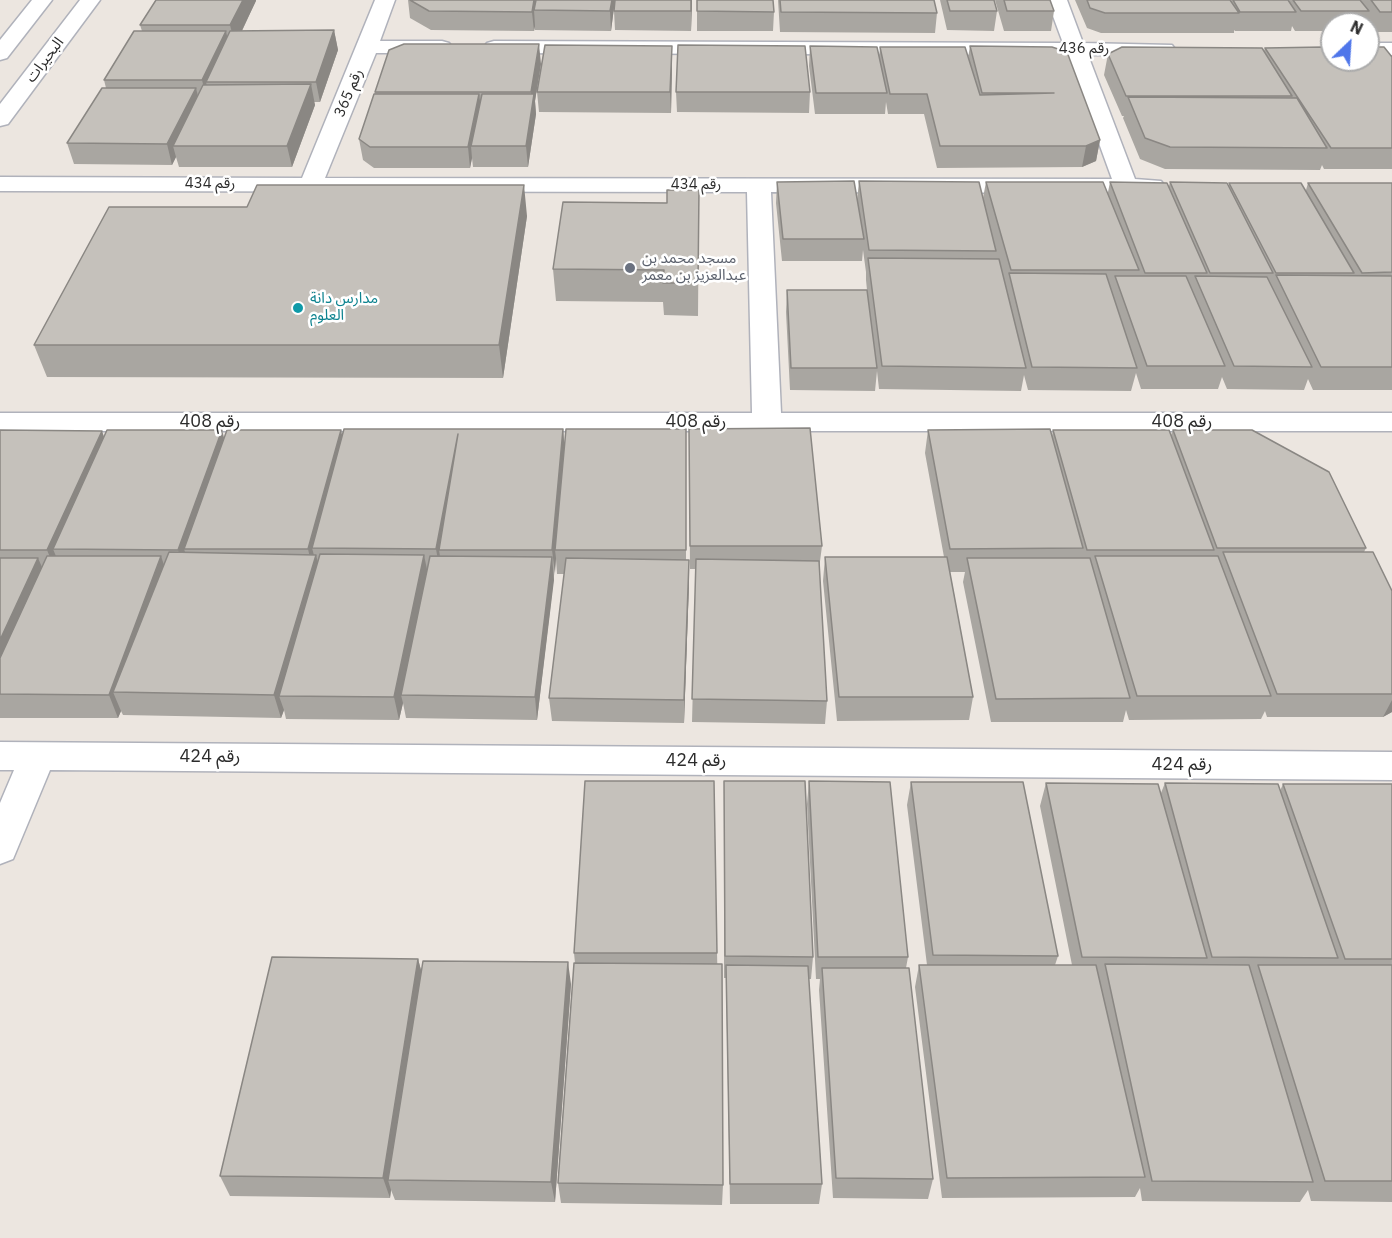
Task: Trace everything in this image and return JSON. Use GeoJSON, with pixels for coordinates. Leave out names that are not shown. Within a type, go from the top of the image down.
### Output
{"type":"FeatureCollection","features":[{"type":"Feature","properties":{"kind":"street"},"geometry":{"type":"LineString","coordinates":[[0,54],[42,0]]}},
{"type":"Feature","properties":{"kind":"street","name":"البحيرات"},"geometry":{"type":"LineString","coordinates":[[0,119],[90,0]]}},
{"type":"Feature","properties":{"kind":"street","name":"رقم 365"},"geometry":{"type":"LineString","coordinates":[[311,184],[385,0]]}},
{"type":"Feature","properties":{"kind":"street"},"geometry":{"type":"LineString","coordinates":[[1057,0],[1126,186]]}},
{"type":"Feature","properties":{"kind":"street","name":"رقم 436"},"geometry":{"type":"LineString","coordinates":[[368,47],[1180,49]]}},
{"type":"Feature","properties":{"kind":"street","name":"رقم 434"},"geometry":{"type":"LineString","coordinates":[[0,184],[1172,186]]}},
{"type":"Feature","properties":{"kind":"street"},"geometry":{"type":"LineString","coordinates":[[759,185],[767,422]]}},
{"type":"Feature","properties":{"kind":"street","name":"رقم 408"},"geometry":{"type":"LineString","coordinates":[[0,422],[1392,422]]}},
{"type":"Feature","properties":{"kind":"street","name":"رقم 424"},"geometry":{"type":"LineString","coordinates":[[0,756],[1392,766]]}},
{"type":"Feature","properties":{"kind":"street"},"geometry":{"type":"LineString","coordinates":[[0,848],[38,756]]}},
{"type":"Feature","properties":{"kind":"building"},"geometry":{"type":"Polygon","coordinates":[[[156,0],[243,0],[230,25],[140,25],[156,0]]]}},
{"type":"Feature","properties":{"kind":"building"},"geometry":{"type":"Polygon","coordinates":[[[410,0],[534,0],[532,12],[429,11],[410,0]]]}},
{"type":"Feature","properties":{"kind":"building"},"geometry":{"type":"Polygon","coordinates":[[[536,0],[612,0],[610,11],[534,10],[536,0]]]}},
{"type":"Feature","properties":{"kind":"building"},"geometry":{"type":"Polygon","coordinates":[[[615,0],[691,0],[691,11],[614,11],[615,0]]]}},
{"type":"Feature","properties":{"kind":"building"},"geometry":{"type":"Polygon","coordinates":[[[697,0],[773,0],[774,12],[697,11],[697,0]]]}},
{"type":"Feature","properties":{"kind":"building"},"geometry":{"type":"Polygon","coordinates":[[[780,0],[934,0],[937,13],[781,12],[780,0]]]}},
{"type":"Feature","properties":{"kind":"building"},"geometry":{"type":"Polygon","coordinates":[[[947,0],[994,0],[997,11],[950,11],[947,0]]]}},
{"type":"Feature","properties":{"kind":"building"},"geometry":{"type":"Polygon","coordinates":[[[1004,0],[1050,0],[1054,11],[1007,11],[1004,0]]]}},
{"type":"Feature","properties":{"kind":"building"},"geometry":{"type":"Polygon","coordinates":[[[1087,0],[1230,0],[1239,13],[1105,13],[1090,8],[1087,0]]]}},
{"type":"Feature","properties":{"kind":"building"},"geometry":{"type":"Polygon","coordinates":[[[1233,0],[1288,0],[1296,12],[1240,12],[1233,0]]]}},
{"type":"Feature","properties":{"kind":"building"},"geometry":{"type":"Polygon","coordinates":[[[1293,0],[1360,0],[1369,11],[1301,11],[1293,0]]]}},
{"type":"Feature","properties":{"kind":"building"},"geometry":{"type":"Polygon","coordinates":[[[1371,0],[1392,0],[1392,12],[1380,12],[1371,0]]]}},
{"type":"Feature","properties":{"kind":"building"},"geometry":{"type":"Polygon","coordinates":[[[334,30],[316,82],[206,82],[230,31],[334,30]]]}},
{"type":"Feature","properties":{"kind":"building"},"geometry":{"type":"Polygon","coordinates":[[[134,31],[226,31],[202,80],[104,80],[134,31]]]}},
{"type":"Feature","properties":{"kind":"building"},"geometry":{"type":"Polygon","coordinates":[[[404,44],[539,44],[531,92],[375,92],[389,50],[404,44]]]}},
{"type":"Feature","properties":{"kind":"building"},"geometry":{"type":"Polygon","coordinates":[[[545,45],[672,46],[670,92],[537,92],[545,45]]]}},
{"type":"Feature","properties":{"kind":"building"},"geometry":{"type":"Polygon","coordinates":[[[678,45],[805,46],[810,92],[676,92],[678,45]]]}},
{"type":"Feature","properties":{"kind":"building"},"geometry":{"type":"Polygon","coordinates":[[[810,46],[877,47],[887,93],[816,93],[810,46]]]}},
{"type":"Feature","properties":{"kind":"building"},"geometry":{"type":"Polygon","coordinates":[[[970,46],[1052,47],[1067,52],[1100,140],[1086,146],[940,146],[927,94],[890,94],[880,47],[965,47],[980,95],[1054,93],[982,93],[970,46]]]}},
{"type":"Feature","properties":{"kind":"building"},"geometry":{"type":"Polygon","coordinates":[[[1122,47],[1262,48],[1292,96],[1126,96],[1108,54],[1122,47]]]}},
{"type":"Feature","properties":{"kind":"building"},"geometry":{"type":"Polygon","coordinates":[[[1320,47],[1320,72],[1380,72],[1380,47],[1384,47],[1392,57],[1392,148],[1331,148],[1265,48],[1320,47]]]}},
{"type":"Feature","properties":{"kind":"building"},"geometry":{"type":"Polygon","coordinates":[[[311,84],[287,146],[173,146],[203,85],[311,84]]]}},
{"type":"Feature","properties":{"kind":"building"},"geometry":{"type":"Polygon","coordinates":[[[102,88],[196,88],[167,144],[67,143],[102,88]]]}},
{"type":"Feature","properties":{"kind":"building"},"geometry":{"type":"Polygon","coordinates":[[[374,94],[479,94],[468,147],[370,147],[359,139],[374,94]]]}},
{"type":"Feature","properties":{"kind":"building"},"geometry":{"type":"Polygon","coordinates":[[[482,94],[534,94],[526,146],[471,146],[482,94]]]}},
{"type":"Feature","properties":{"kind":"building"},"geometry":{"type":"Polygon","coordinates":[[[1128,97],[1297,98],[1327,148],[1170,147],[1145,138],[1128,97]]]}},
{"type":"Feature","properties":{"kind":"building"},"geometry":{"type":"Polygon","coordinates":[[[854,181],[864,239],[783,239],[777,182],[854,181]]]}},
{"type":"Feature","properties":{"kind":"building"},"geometry":{"type":"Polygon","coordinates":[[[859,181],[979,182],[996,251],[869,250],[859,181]]]}},
{"type":"Feature","properties":{"kind":"building"},"geometry":{"type":"Polygon","coordinates":[[[986,182],[1103,182],[1139,270],[1011,270],[986,182]]]}},
{"type":"Feature","properties":{"kind":"building"},"geometry":{"type":"Polygon","coordinates":[[[1110,182],[1167,183],[1207,273],[1145,273],[1110,182]]]}},
{"type":"Feature","properties":{"kind":"building"},"geometry":{"type":"Polygon","coordinates":[[[1170,182],[1227,183],[1273,273],[1210,273],[1170,182]]]}},
{"type":"Feature","properties":{"kind":"building"},"geometry":{"type":"Polygon","coordinates":[[[1229,183],[1301,183],[1354,273],[1276,273],[1229,183]]]}},
{"type":"Feature","properties":{"kind":"building"},"geometry":{"type":"Polygon","coordinates":[[[1308,183],[1392,183],[1392,272],[1362,273],[1308,183]]]}},
{"type":"Feature","properties":{"kind":"building","name":"مدارس دانة العلوم"},"geometry":{"type":"Polygon","coordinates":[[[257,185],[524,185],[499,345],[34,345],[109,207],[247,207],[257,185]]]}},
{"type":"Feature","properties":{"kind":"building"},"geometry":{"type":"Polygon","coordinates":[[[667,190],[699,190],[698,283],[663,283],[664,270],[553,269],[563,202],[667,203],[667,190]]]}},
{"type":"Feature","properties":{"kind":"building"},"geometry":{"type":"Polygon","coordinates":[[[868,258],[999,259],[1026,368],[882,366],[868,258]]]}},
{"type":"Feature","properties":{"kind":"building"},"geometry":{"type":"Polygon","coordinates":[[[1009,273],[1106,274],[1137,368],[1032,367],[1009,273]]]}},
{"type":"Feature","properties":{"kind":"building"},"geometry":{"type":"Polygon","coordinates":[[[1276,275],[1392,276],[1392,367],[1321,367],[1276,275]]]}},
{"type":"Feature","properties":{"kind":"building"},"geometry":{"type":"Polygon","coordinates":[[[1115,276],[1186,276],[1225,366],[1147,366],[1115,276]]]}},
{"type":"Feature","properties":{"kind":"building"},"geometry":{"type":"Polygon","coordinates":[[[1195,276],[1267,277],[1312,367],[1234,366],[1195,276]]]}},
{"type":"Feature","properties":{"kind":"building"},"geometry":{"type":"Polygon","coordinates":[[[787,290],[867,290],[877,368],[791,368],[787,290]]]}},
{"type":"Feature","properties":{"kind":"building"},"geometry":{"type":"Polygon","coordinates":[[[810,428],[822,546],[690,546],[689,429],[810,428]]]}},
{"type":"Feature","properties":{"kind":"building"},"geometry":{"type":"Polygon","coordinates":[[[344,429],[563,429],[552,550],[439,550],[458,434],[436,549],[312,548],[344,429]]]}},
{"type":"Feature","properties":{"kind":"building"},"geometry":{"type":"Polygon","coordinates":[[[566,429],[686,429],[686,550],[555,550],[566,429]]]}},
{"type":"Feature","properties":{"kind":"building"},"geometry":{"type":"Polygon","coordinates":[[[1050,429],[1083,548],[950,549],[928,430],[1050,429]]]}},
{"type":"Feature","properties":{"kind":"building"},"geometry":{"type":"Polygon","coordinates":[[[0,430],[102,431],[47,550],[0,550],[0,430]]]}},
{"type":"Feature","properties":{"kind":"building"},"geometry":{"type":"Polygon","coordinates":[[[107,430],[222,430],[178,550],[53,549],[107,430]]]}},
{"type":"Feature","properties":{"kind":"building"},"geometry":{"type":"Polygon","coordinates":[[[227,430],[341,430],[308,549],[184,549],[227,430]]]}},
{"type":"Feature","properties":{"kind":"building"},"geometry":{"type":"Polygon","coordinates":[[[1053,430],[1169,430],[1214,550],[1087,550],[1053,430]]]}},
{"type":"Feature","properties":{"kind":"building"},"geometry":{"type":"Polygon","coordinates":[[[1173,430],[1252,430],[1329,472],[1366,548],[1217,548],[1173,430]]]}},
{"type":"Feature","properties":{"kind":"building"},"geometry":{"type":"Polygon","coordinates":[[[169,552],[316,555],[274,695],[113,692],[169,552]]]}},
{"type":"Feature","properties":{"kind":"building"},"geometry":{"type":"Polygon","coordinates":[[[1223,552],[1373,552],[1392,591],[1392,694],[1277,694],[1223,552]]]}},
{"type":"Feature","properties":{"kind":"building"},"geometry":{"type":"Polygon","coordinates":[[[320,554],[424,555],[394,697],[279,696],[320,554]]]}},
{"type":"Feature","properties":{"kind":"building"},"geometry":{"type":"Polygon","coordinates":[[[47,556],[161,556],[109,695],[0,694],[0,658],[47,556]]]}},
{"type":"Feature","properties":{"kind":"building"},"geometry":{"type":"Polygon","coordinates":[[[430,556],[552,557],[535,697],[401,695],[430,556]]]}},
{"type":"Feature","properties":{"kind":"building"},"geometry":{"type":"Polygon","coordinates":[[[1095,556],[1218,556],[1271,696],[1137,696],[1095,556]]]}},
{"type":"Feature","properties":{"kind":"building"},"geometry":{"type":"Polygon","coordinates":[[[825,557],[947,557],[973,697],[839,697],[825,557]]]}},
{"type":"Feature","properties":{"kind":"building"},"geometry":{"type":"Polygon","coordinates":[[[0,558],[38,558],[0,640],[0,558]]]}},
{"type":"Feature","properties":{"kind":"building"},"geometry":{"type":"Polygon","coordinates":[[[566,558],[689,560],[684,700],[549,698],[566,558]]]}},
{"type":"Feature","properties":{"kind":"building"},"geometry":{"type":"Polygon","coordinates":[[[967,558],[1090,558],[1130,698],[996,699],[967,558]]]}},
{"type":"Feature","properties":{"kind":"building"},"geometry":{"type":"Polygon","coordinates":[[[696,559],[819,561],[827,701],[692,699],[696,559]]]}},
{"type":"Feature","properties":{"kind":"building"},"geometry":{"type":"Polygon","coordinates":[[[585,781],[714,781],[717,953],[574,953],[585,781]]]}},
{"type":"Feature","properties":{"kind":"building"},"geometry":{"type":"Polygon","coordinates":[[[724,781],[805,781],[813,957],[725,956],[724,781]]]}},
{"type":"Feature","properties":{"kind":"building"},"geometry":{"type":"Polygon","coordinates":[[[809,781],[890,782],[908,957],[818,957],[809,781]]]}},
{"type":"Feature","properties":{"kind":"building"},"geometry":{"type":"Polygon","coordinates":[[[911,782],[1023,782],[1058,956],[933,955],[911,782]]]}},
{"type":"Feature","properties":{"kind":"building"},"geometry":{"type":"Polygon","coordinates":[[[1046,783],[1158,784],[1207,958],[1082,957],[1046,783]]]}},
{"type":"Feature","properties":{"kind":"building"},"geometry":{"type":"Polygon","coordinates":[[[1165,783],[1278,784],[1338,958],[1212,957],[1165,783]]]}},
{"type":"Feature","properties":{"kind":"building"},"geometry":{"type":"Polygon","coordinates":[[[1283,784],[1392,784],[1392,959],[1345,959],[1283,784]]]}},
{"type":"Feature","properties":{"kind":"building"},"geometry":{"type":"Polygon","coordinates":[[[272,957],[418,959],[383,1178],[220,1176],[272,957]]]}},
{"type":"Feature","properties":{"kind":"building"},"geometry":{"type":"Polygon","coordinates":[[[423,961],[568,962],[551,1182],[388,1180],[423,961]]]}},
{"type":"Feature","properties":{"kind":"building"},"geometry":{"type":"Polygon","coordinates":[[[574,963],[722,964],[723,1185],[558,1183],[574,963]]]}},
{"type":"Feature","properties":{"kind":"building"},"geometry":{"type":"Polygon","coordinates":[[[1105,964],[1249,965],[1313,1182],[1152,1181],[1105,964]]]}},
{"type":"Feature","properties":{"kind":"building"},"geometry":{"type":"Polygon","coordinates":[[[726,965],[808,966],[822,1184],[730,1184],[726,965]]]}},
{"type":"Feature","properties":{"kind":"building"},"geometry":{"type":"Polygon","coordinates":[[[919,965],[1096,965],[1145,1177],[947,1178],[919,965]]]}},
{"type":"Feature","properties":{"kind":"building"},"geometry":{"type":"Polygon","coordinates":[[[1258,965],[1392,965],[1392,1181],[1325,1181],[1258,965]]]}},
{"type":"Feature","properties":{"kind":"building"},"geometry":{"type":"Polygon","coordinates":[[[822,968],[909,968],[933,1179],[836,1178],[822,968]]]}},
{"type":"Feature","properties":{"kind":"place","name":"مسجد محمد بن عبدالعزيز بن معمر"},"geometry":{"type":"Point","coordinates":[630,268]}},
{"type":"Feature","properties":{"kind":"place","name":"مدارس دانة العلوم"},"geometry":{"type":"Point","coordinates":[298,308]}}]}
